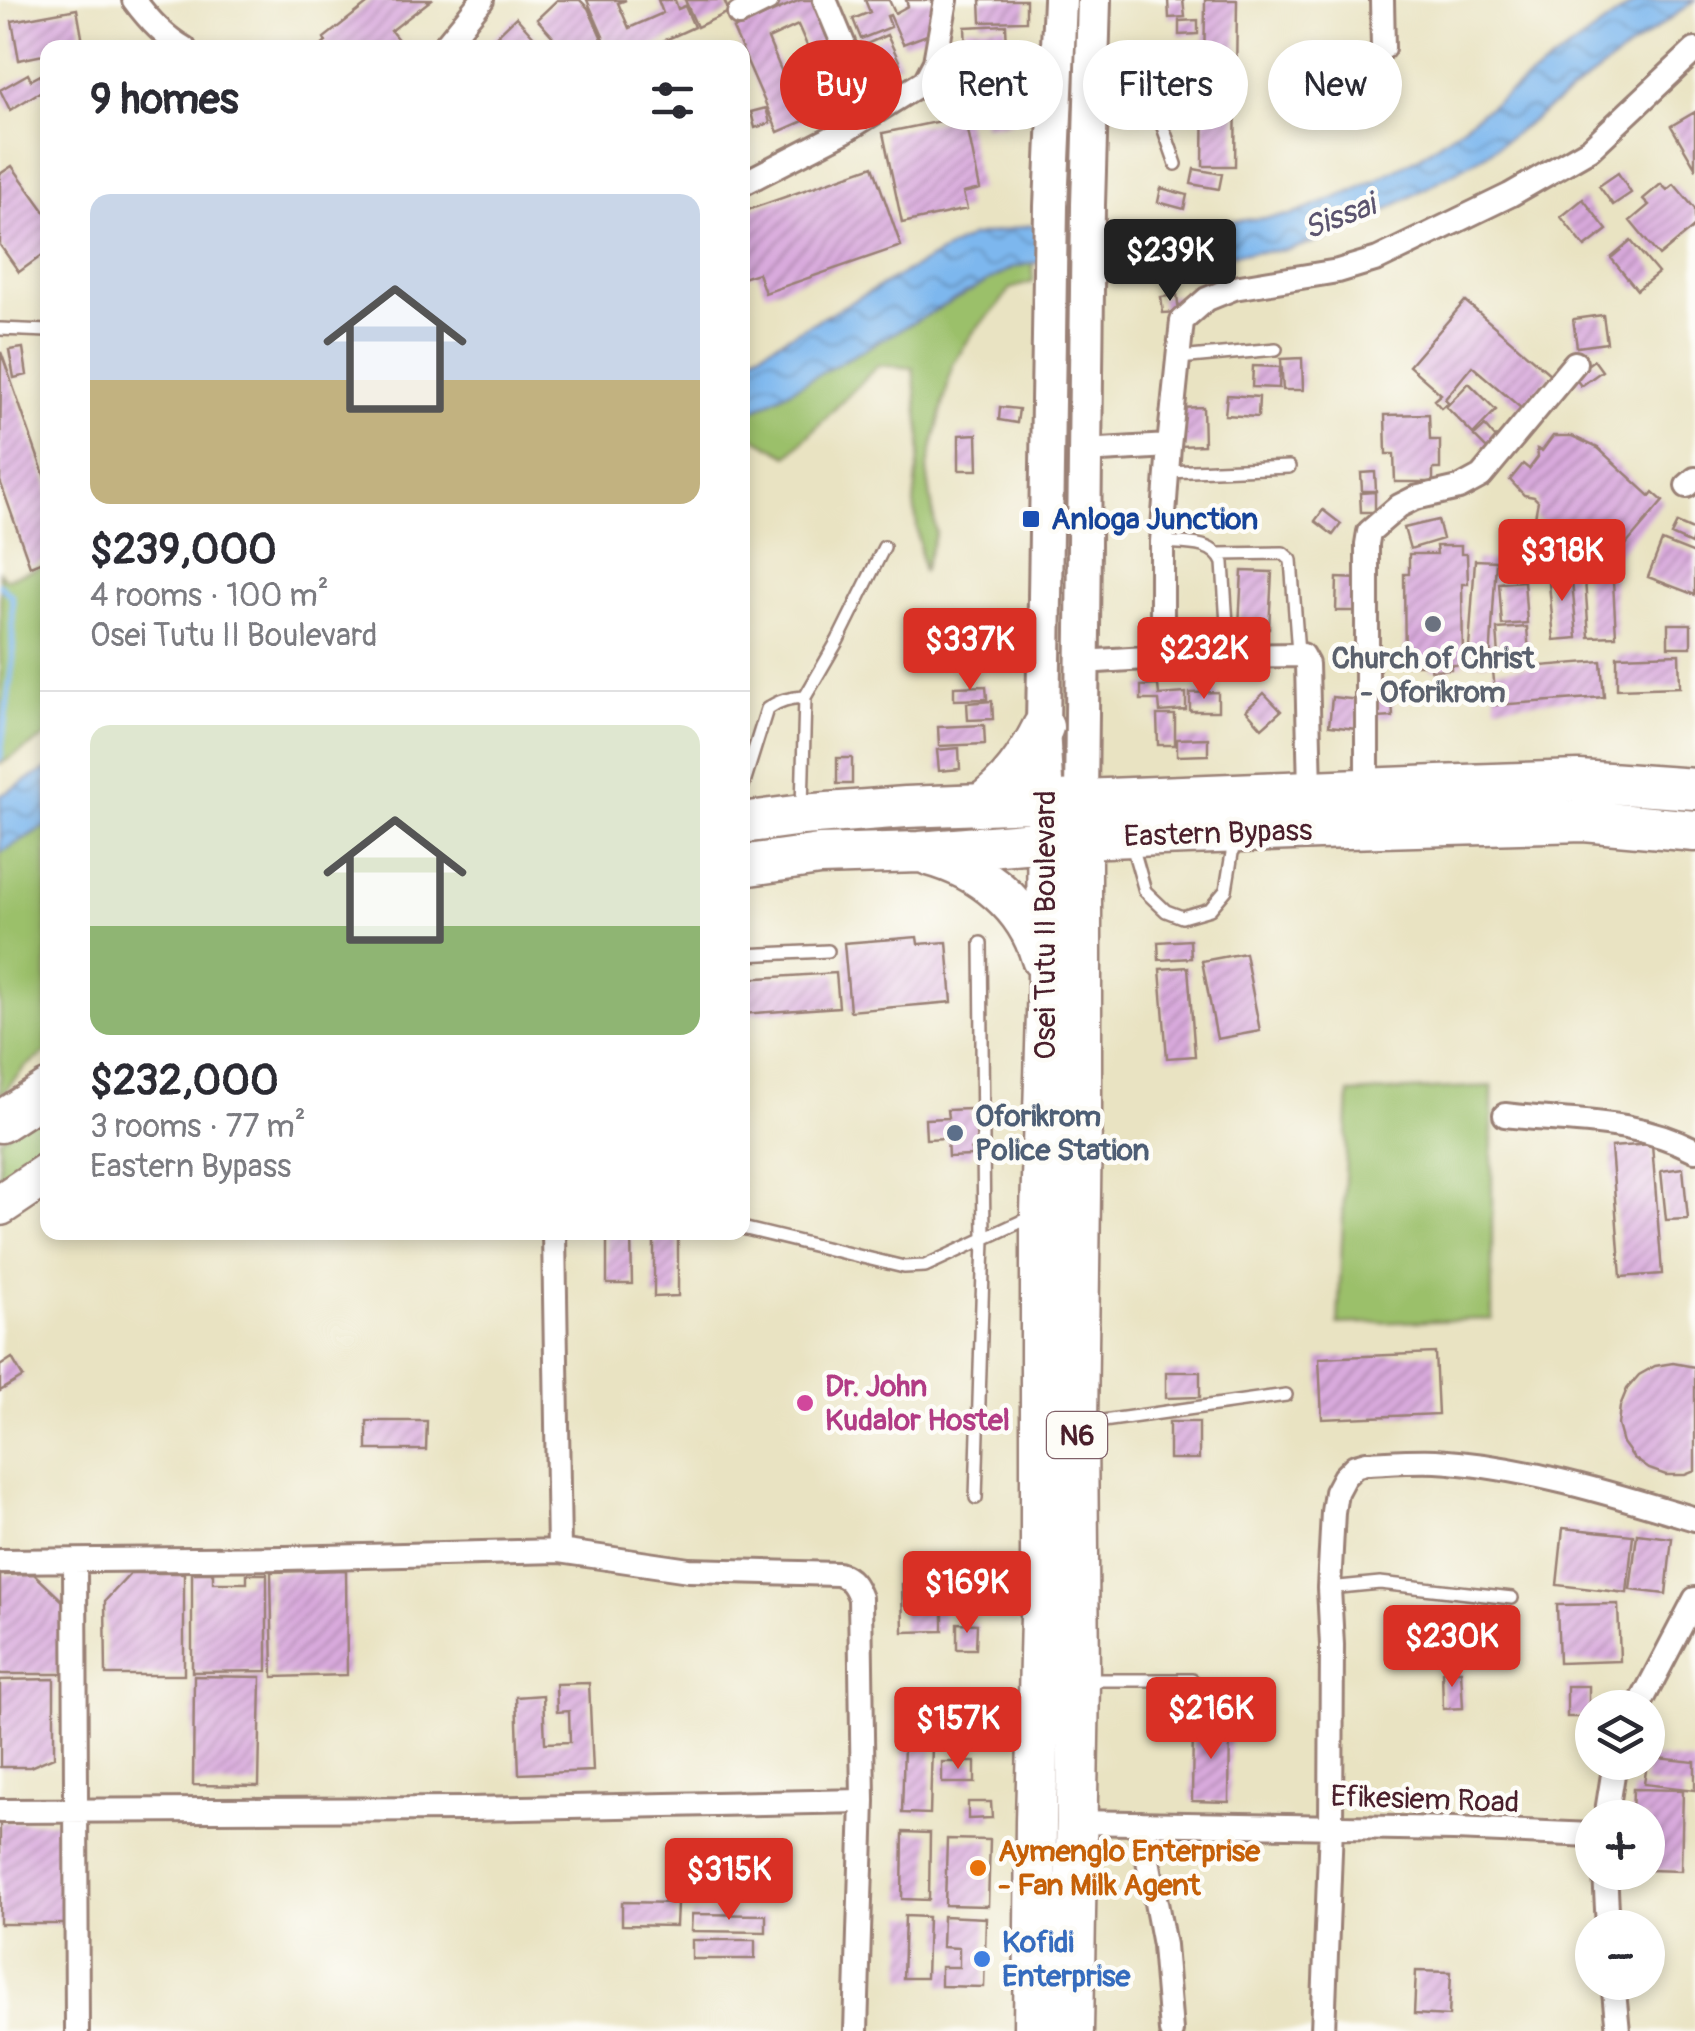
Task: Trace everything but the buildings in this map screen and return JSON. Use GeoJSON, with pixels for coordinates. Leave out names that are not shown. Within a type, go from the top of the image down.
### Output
{"type":"FeatureCollection","features":[{"type":"Feature","properties":{"kind":"highway"},"geometry":{"type":"LineString","coordinates":[[979,806],[1016,772],[1043,727]]}},
{"type":"Feature","properties":{"kind":"highway","name":"Eastern Bypass"},"geometry":{"type":"LineString","coordinates":[[750,865],[819,855],[920,852],[1063,820],[1310,790],[1579,781],[1695,788]]}},
{"type":"Feature","properties":{"kind":"highway","name":"Eastern Bypass"},"geometry":{"type":"LineString","coordinates":[[750,822],[906,807],[979,806],[1129,836],[1584,822],[1695,831]]}},
{"type":"Feature","properties":{"kind":"highway","name":"Osei Tutu II Boulevard"},"geometry":{"type":"LineString","coordinates":[[1034,2031],[1041,1616],[1041,1212],[1048,980],[1063,820]]}},
{"type":"Feature","properties":{"kind":"highway","name":"Osei Tutu II Boulevard"},"geometry":{"type":"LineString","coordinates":[[1063,820],[1081,1118],[1074,2031]]}},
{"type":"Feature","properties":{"kind":"highway"},"geometry":{"type":"LineString","coordinates":[[920,852],[980,875],[1004,896],[1025,920],[1040,949],[1048,980]]}},
{"type":"Feature","properties":{"kind":"highway"},"geometry":{"type":"LineString","coordinates":[[0,1122],[40,1096]]}},
{"type":"Feature","properties":{"kind":"highway"},"geometry":{"type":"LineString","coordinates":[[0,1205],[40,1178]]}},
{"type":"Feature","properties":{"kind":"main road","name":"Osei Tutu II Boulevard"},"geometry":{"type":"LineString","coordinates":[[1060,0],[1051,206],[1043,727],[1063,820]]}},
{"type":"Feature","properties":{"kind":"main road","name":"Osei Tutu II Boulevard"},"geometry":{"type":"LineString","coordinates":[[1093,40],[1094,0]]}},
{"type":"Feature","properties":{"kind":"main road","name":"Osei Tutu II Boulevard"},"geometry":{"type":"LineString","coordinates":[[1063,820],[1082,662],[1090,130]]}},
{"type":"Feature","properties":{"kind":"street"},"geometry":{"type":"LineString","coordinates":[[134,0],[171,40]]}},
{"type":"Feature","properties":{"kind":"street"},"geometry":{"type":"LineString","coordinates":[[450,40],[482,0]]}},
{"type":"Feature","properties":{"kind":"street"},"geometry":{"type":"LineString","coordinates":[[739,14],[768,0]]}},
{"type":"Feature","properties":{"kind":"street"},"geometry":{"type":"LineString","coordinates":[[826,0],[842,40]]}},
{"type":"Feature","properties":{"kind":"street"},"geometry":{"type":"LineString","coordinates":[[902,95],[925,81],[934,62],[946,0]]}},
{"type":"Feature","properties":{"kind":"street"},"geometry":{"type":"LineString","coordinates":[[1382,0],[1383,40]]}},
{"type":"Feature","properties":{"kind":"street"},"geometry":{"type":"LineString","coordinates":[[1162,658],[1162,542],[1182,321],[1206,299],[1234,288],[1338,271],[1378,259],[1510,194],[1590,149],[1695,50]]}},
{"type":"Feature","properties":{"kind":"street"},"geometry":{"type":"LineString","coordinates":[[750,180],[845,130]]}},
{"type":"Feature","properties":{"kind":"street"},"geometry":{"type":"LineString","coordinates":[[1367,789],[1369,532],[1399,506],[1458,488],[1480,476],[1575,362]]}},
{"type":"Feature","properties":{"kind":"street"},"geometry":{"type":"LineString","coordinates":[[1084,451],[1168,446]]}},
{"type":"Feature","properties":{"kind":"street"},"geometry":{"type":"LineString","coordinates":[[1082,662],[1298,653],[1307,664],[1310,790]]}},
{"type":"Feature","properties":{"kind":"street"},"geometry":{"type":"LineString","coordinates":[[1505,1116],[1626,1125],[1671,1137],[1695,1150]]}},
{"type":"Feature","properties":{"kind":"street"},"geometry":{"type":"LineString","coordinates":[[554,1240],[558,1551]]}},
{"type":"Feature","properties":{"kind":"street"},"geometry":{"type":"LineString","coordinates":[[1323,2031],[1331,1826],[1329,1588],[1336,1492],[1344,1477],[1355,1466],[1366,1463],[1436,1461],[1508,1470],[1622,1496],[1695,1519]]}},
{"type":"Feature","properties":{"kind":"street"},"geometry":{"type":"LineString","coordinates":[[0,1561],[558,1551],[689,1570],[848,1577],[860,1598],[863,1802],[856,2031]]}},
{"type":"Feature","properties":{"kind":"street"},"geometry":{"type":"LineString","coordinates":[[75,1560],[77,2031]]}},
{"type":"Feature","properties":{"kind":"street"},"geometry":{"type":"LineString","coordinates":[[1647,1690],[1695,1599]]}},
{"type":"Feature","properties":{"kind":"street"},"geometry":{"type":"LineString","coordinates":[[0,1811],[468,1810],[863,1802]]}},
{"type":"Feature","properties":{"kind":"street","name":"Efikesiem Road"},"geometry":{"type":"LineString","coordinates":[[1076,1822],[1575,1834]]}},
{"type":"Feature","properties":{"kind":"street"},"geometry":{"type":"LineString","coordinates":[[1141,1823],[1164,1946],[1172,2031]]}},
{"type":"Feature","properties":{"kind":"street"},"geometry":{"type":"LineString","coordinates":[[1615,2000],[1618,2031]]}},
{"type":"Feature","properties":{"kind":"lane"},"geometry":{"type":"LineString","coordinates":[[1164,130],[1176,164]]}},
{"type":"Feature","properties":{"kind":"lane"},"geometry":{"type":"LineString","coordinates":[[0,329],[40,331]]}},
{"type":"Feature","properties":{"kind":"lane"},"geometry":{"type":"LineString","coordinates":[[1179,358],[1276,348]]}},
{"type":"Feature","properties":{"kind":"lane"},"geometry":{"type":"LineString","coordinates":[[1168,472],[1289,467]]}},
{"type":"Feature","properties":{"kind":"lane"},"geometry":{"type":"LineString","coordinates":[[1162,542],[1208,547],[1219,554],[1283,553],[1291,560],[1298,653]]}},
{"type":"Feature","properties":{"kind":"lane"},"geometry":{"type":"LineString","coordinates":[[802,815],[805,697],[884,546]]}},
{"type":"Feature","properties":{"kind":"lane"},"geometry":{"type":"LineString","coordinates":[[1219,554],[1223,563],[1229,656]]}},
{"type":"Feature","properties":{"kind":"lane"},"geometry":{"type":"LineString","coordinates":[[750,763],[767,709],[776,702],[805,697]]}},
{"type":"Feature","properties":{"kind":"lane"},"geometry":{"type":"LineString","coordinates":[[1129,836],[1144,891],[1166,911],[1182,917],[1210,909],[1226,890],[1236,832]]}},
{"type":"Feature","properties":{"kind":"lane"},"geometry":{"type":"LineString","coordinates":[[976,1498],[984,1238],[981,943]]}},
{"type":"Feature","properties":{"kind":"lane"},"geometry":{"type":"LineString","coordinates":[[750,956],[828,951]]}},
{"type":"Feature","properties":{"kind":"lane"},"geometry":{"type":"LineString","coordinates":[[750,1230],[904,1266],[925,1266],[1041,1212]]}},
{"type":"Feature","properties":{"kind":"lane"},"geometry":{"type":"LineString","coordinates":[[1078,1425],[1286,1394]]}},
{"type":"Feature","properties":{"kind":"lane"},"geometry":{"type":"LineString","coordinates":[[1329,1588],[1380,1583],[1512,1598]]}},
{"type":"Feature","properties":{"kind":"lane"},"geometry":{"type":"LineString","coordinates":[[1079,1680],[1192,1680]]}},
{"type":"Feature","properties":{"kind":"green space"},"geometry":{"type":"Polygon","coordinates":[[[1033,263],[1033,282],[1010,289],[974,331],[953,364],[927,470],[936,533],[923,572],[914,503],[921,439],[913,368],[878,365],[788,456],[750,435],[750,413],[1014,267],[1033,263]]]}},
{"type":"Feature","properties":{"kind":"green space"},"geometry":{"type":"Polygon","coordinates":[[[40,567],[40,740],[0,764],[0,572],[5,579],[40,567]]]}},
{"type":"Feature","properties":{"kind":"green space"},"geometry":{"type":"Polygon","coordinates":[[[40,829],[40,1057],[25,1067],[0,1097],[0,853],[40,829]]]}},
{"type":"Feature","properties":{"kind":"green space"},"geometry":{"type":"Polygon","coordinates":[[[1492,1086],[1492,1319],[1338,1324],[1349,1093],[1492,1086]]]}},
{"type":"Feature","properties":{"kind":"green space"},"geometry":{"type":"Polygon","coordinates":[[[40,1112],[40,1161],[0,1189],[0,1139],[40,1112]]]}},
{"type":"Feature","properties":{"kind":"water","name":"Sissai"},"geometry":{"type":"Polygon","coordinates":[[[1638,0],[1695,0],[1487,154],[1343,234],[1287,250],[1014,267],[750,412],[750,357],[970,237],[1031,225],[1181,227],[1292,215],[1349,193],[1418,158],[1638,0]]]}},
{"type":"Feature","properties":{"kind":"water"},"geometry":{"type":"Polygon","coordinates":[[[40,773],[40,829],[0,853],[0,796],[40,773]]]}},
{"type":"Feature","properties":{"kind":"waterway"},"geometry":{"type":"LineString","coordinates":[[0,585],[12,596],[13,658],[0,758]]}},
{"type":"Feature","properties":{"kind":"place","name":"Anloga Junction"},"geometry":{"type":"Point","coordinates":[1031,519]}},
{"type":"Feature","properties":{"kind":"place","name":"Church of Christ - Oforikrom"},"geometry":{"type":"Point","coordinates":[1433,624]}},
{"type":"Feature","properties":{"kind":"place","name":"Oforikrom Police Station"},"geometry":{"type":"Point","coordinates":[955,1133]}},
{"type":"Feature","properties":{"kind":"place","name":"Dr. John Kudalor Hostel"},"geometry":{"type":"Point","coordinates":[805,1403]}},
{"type":"Feature","properties":{"kind":"place","name":"Aymenglo Enterprise - Fan Milk Agent"},"geometry":{"type":"Point","coordinates":[978,1868]}},
{"type":"Feature","properties":{"kind":"place","name":"Kofidi Enterprise"},"geometry":{"type":"Point","coordinates":[982,1959]}}]}
